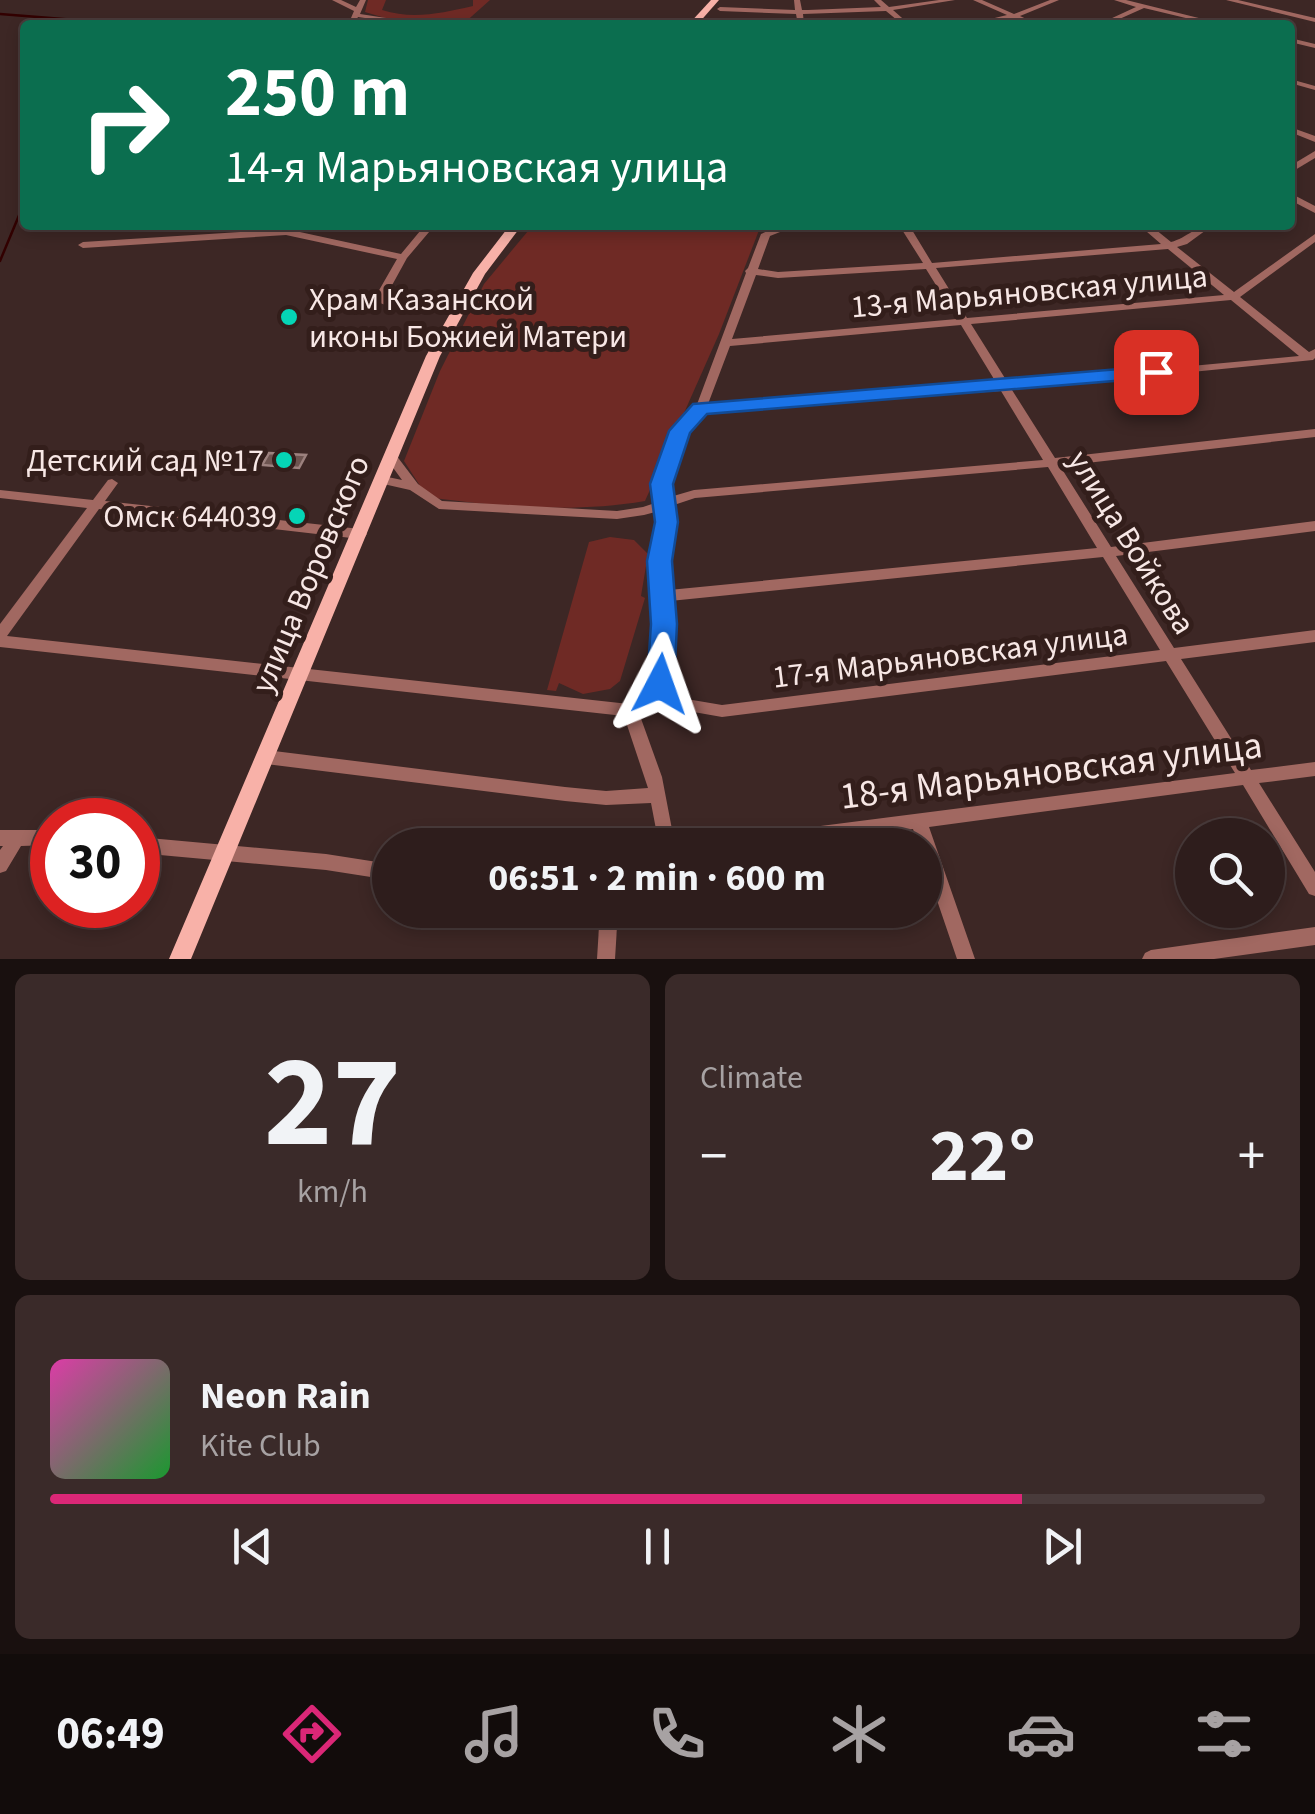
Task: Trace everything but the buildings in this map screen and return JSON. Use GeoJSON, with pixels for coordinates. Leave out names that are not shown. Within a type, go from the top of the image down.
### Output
{"type":"FeatureCollection","features":[{"type":"Feature","properties":{"kind":"main road","name":"улица Воровского"},"geometry":{"type":"LineString","coordinates":[[180,959],[433,356],[456,310],[512,230]]}},
{"type":"Feature","properties":{"kind":"street"},"geometry":{"type":"LineString","coordinates":[[335,0],[357,12],[401,20]]}},
{"type":"Feature","properties":{"kind":"street"},"geometry":{"type":"LineString","coordinates":[[353,20],[363,0]]}},
{"type":"Feature","properties":{"kind":"street"},"geometry":{"type":"LineString","coordinates":[[797,0],[800,20]]}},
{"type":"Feature","properties":{"kind":"street"},"geometry":{"type":"LineString","coordinates":[[877,0],[902,20]]}},
{"type":"Feature","properties":{"kind":"street"},"geometry":{"type":"LineString","coordinates":[[717,5],[800,15],[891,11],[952,0]]}},
{"type":"Feature","properties":{"kind":"street"},"geometry":{"type":"LineString","coordinates":[[976,0],[1024,20]]}},
{"type":"Feature","properties":{"kind":"street"},"geometry":{"type":"LineString","coordinates":[[994,20],[1056,0]]}},
{"type":"Feature","properties":{"kind":"street"},"geometry":{"type":"LineString","coordinates":[[1116,0],[1200,20]]}},
{"type":"Feature","properties":{"kind":"street"},"geometry":{"type":"LineString","coordinates":[[1111,20],[1151,0]]}},
{"type":"Feature","properties":{"kind":"street"},"geometry":{"type":"LineString","coordinates":[[1228,0],[1315,20]]}},
{"type":"Feature","properties":{"kind":"street"},"geometry":{"type":"LineString","coordinates":[[1295,41],[1315,46]]}},
{"type":"Feature","properties":{"kind":"street"},"geometry":{"type":"LineString","coordinates":[[1295,45],[1300,42]]}},
{"type":"Feature","properties":{"kind":"street"},"geometry":{"type":"LineString","coordinates":[[144,240],[147,230]]}},
{"type":"Feature","properties":{"kind":"street"},"geometry":{"type":"LineString","coordinates":[[82,245],[233,230]]}},
{"type":"Feature","properties":{"kind":"street"},"geometry":{"type":"LineString","coordinates":[[251,230],[252,236],[286,232],[323,237],[403,257]]}},
{"type":"Feature","properties":{"kind":"street"},"geometry":{"type":"LineString","coordinates":[[426,230],[403,257],[380,302],[456,310]]}},
{"type":"Feature","properties":{"kind":"street"},"geometry":{"type":"LineString","coordinates":[[112,483],[0,638],[630,710],[653,699],[660,684],[664,596],[660,561],[665,504],[662,484],[680,431],[700,408],[766,234],[776,230]]}},
{"type":"Feature","properties":{"kind":"street","name":"улица Войкова"},"geometry":{"type":"LineString","coordinates":[[907,230],[1315,888]]}},
{"type":"Feature","properties":{"kind":"street"},"geometry":{"type":"LineString","coordinates":[[1150,230],[1313,358]]}},
{"type":"Feature","properties":{"kind":"street"},"geometry":{"type":"LineString","coordinates":[[750,271],[778,275],[930,266],[1168,246],[1184,242],[1201,230]]}},
{"type":"Feature","properties":{"kind":"street","name":"13-я Марьяновская улица"},"geometry":{"type":"LineString","coordinates":[[727,343],[1234,298],[1315,236]]}},
{"type":"Feature","properties":{"kind":"street"},"geometry":{"type":"LineString","coordinates":[[700,408],[1004,387],[1313,358]]}},
{"type":"Feature","properties":{"kind":"street"},"geometry":{"type":"LineString","coordinates":[[392,458],[414,487],[439,506],[574,516],[616,515],[694,494],[1050,463],[1315,434]]}},
{"type":"Feature","properties":{"kind":"street"},"geometry":{"type":"LineString","coordinates":[[383,480],[414,487]]}},
{"type":"Feature","properties":{"kind":"street"},"geometry":{"type":"LineString","coordinates":[[662,484],[694,494]]}},
{"type":"Feature","properties":{"kind":"street"},"geometry":{"type":"LineString","coordinates":[[0,494],[360,534]]}},
{"type":"Feature","properties":{"kind":"street"},"geometry":{"type":"LineString","coordinates":[[664,596],[1106,552],[1315,526]]}},
{"type":"Feature","properties":{"kind":"street","name":"17-я Марьяновская улица"},"geometry":{"type":"LineString","coordinates":[[653,699],[722,711],[1315,636]]}},
{"type":"Feature","properties":{"kind":"street"},"geometry":{"type":"LineString","coordinates":[[630,710],[658,795],[664,828]]}},
{"type":"Feature","properties":{"kind":"street"},"geometry":{"type":"LineString","coordinates":[[266,757],[606,798],[658,795]]}},
{"type":"Feature","properties":{"kind":"street","name":"18-я Марьяновская улица"},"geometry":{"type":"LineString","coordinates":[[859,828],[1315,768]]}},
{"type":"Feature","properties":{"kind":"street"},"geometry":{"type":"LineString","coordinates":[[918,820],[966,959]]}},
{"type":"Feature","properties":{"kind":"street"},"geometry":{"type":"LineString","coordinates":[[0,865],[7,839]]}},
{"type":"Feature","properties":{"kind":"street"},"geometry":{"type":"LineString","coordinates":[[160,848],[372,870]]}},
{"type":"Feature","properties":{"kind":"street"},"geometry":{"type":"LineString","coordinates":[[606,959],[609,928]]}},
{"type":"Feature","properties":{"kind":"street"},"geometry":{"type":"LineString","coordinates":[[1151,959],[1315,936]]}},
{"type":"Feature","properties":{"kind":"shaded area"},"geometry":{"type":"Polygon","coordinates":[[[368,0],[386,0],[382,10],[416,15],[473,6],[473,0],[490,0],[468,20],[407,20],[365,12],[368,0]]]}},
{"type":"Feature","properties":{"kind":"shaded area"},"geometry":{"type":"Polygon","coordinates":[[[529,230],[759,230],[719,334],[645,501],[539,507],[433,498],[422,489],[404,461],[440,371],[484,284],[529,230]]]}},
{"type":"Feature","properties":{"kind":"shaded area"},"geometry":{"type":"Polygon","coordinates":[[[610,537],[634,540],[648,554],[641,596],[645,598],[620,681],[610,689],[583,694],[559,683],[556,691],[547,690],[589,542],[610,537]]]}},
{"type":"Feature","properties":{"kind":"waterway"},"geometry":{"type":"LineString","coordinates":[[0,14],[76,20]]}},
{"type":"Feature","properties":{"kind":"waterway"},"geometry":{"type":"LineString","coordinates":[[0,261],[20,213]]}},
{"type":"Feature","properties":{"kind":"place","name":"Храм Казанской иконы Божией Матери"},"geometry":{"type":"Point","coordinates":[289,317]}},
{"type":"Feature","properties":{"kind":"place","name":"Детский сад №17"},"geometry":{"type":"Point","coordinates":[284,460]}},
{"type":"Feature","properties":{"kind":"place","name":"Омск 644039"},"geometry":{"type":"Point","coordinates":[297,516]}},
{"type":"Feature","properties":{"kind":"route"},"geometry":{"type":"LineString","coordinates":[[660,684],[664,624],[660,561],[666,522],[662,484],[680,431],[700,408],[1156,372]]}}]}
